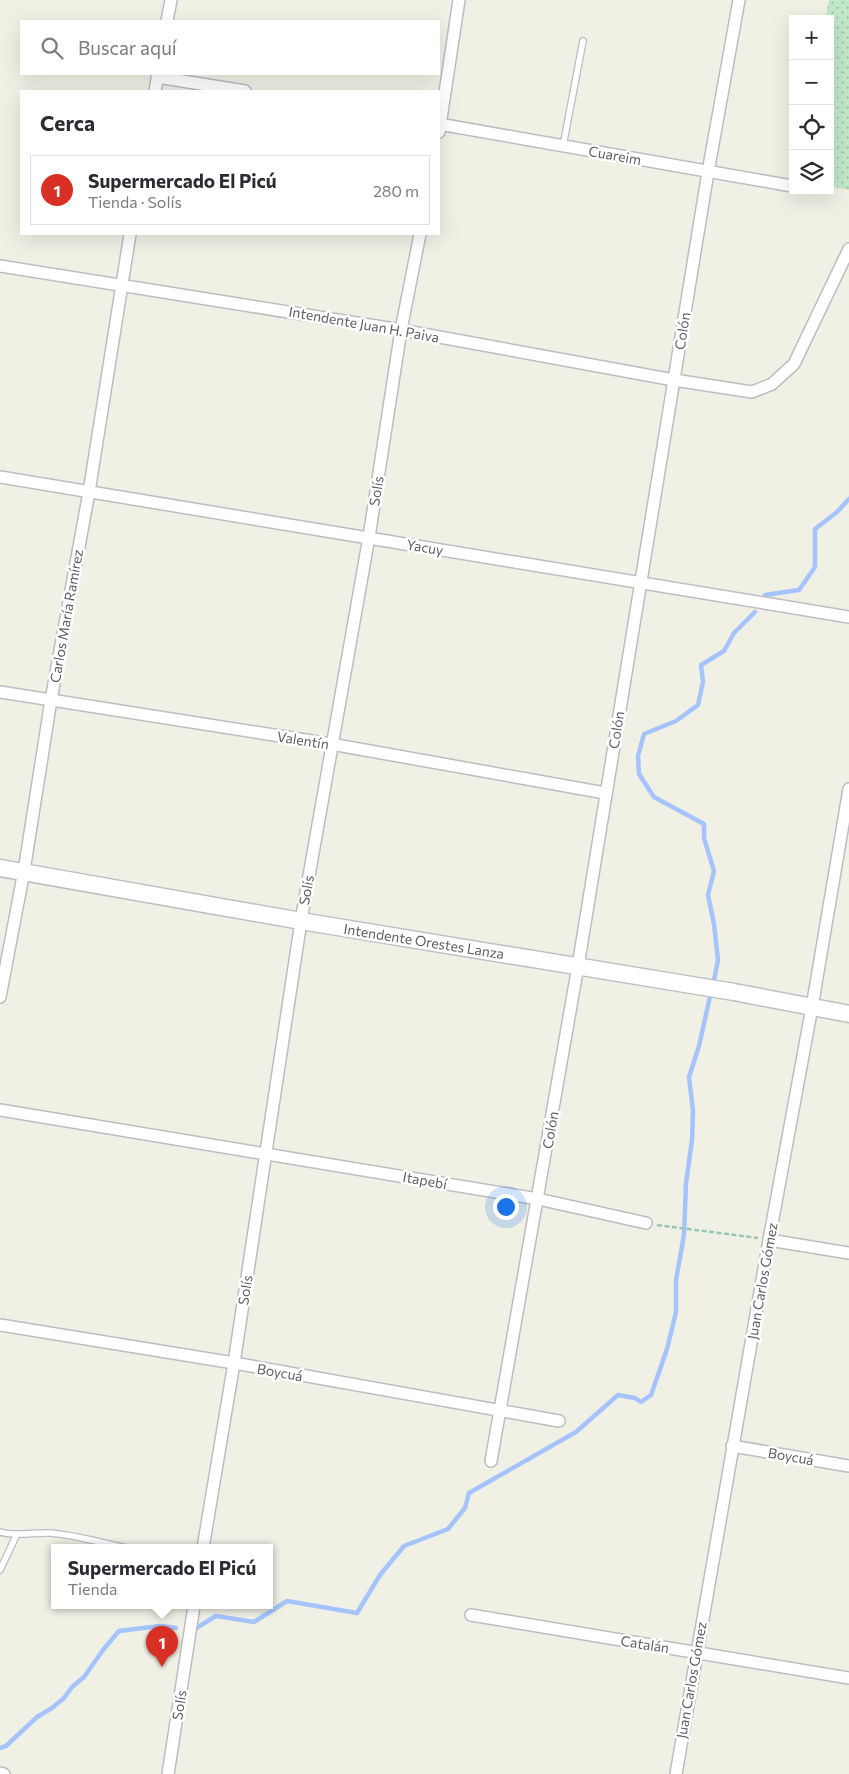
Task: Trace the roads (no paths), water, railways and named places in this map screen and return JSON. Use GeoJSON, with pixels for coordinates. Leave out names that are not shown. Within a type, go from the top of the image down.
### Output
{"type":"FeatureCollection","features":[{"type":"Feature","properties":{"kind":"street"},"geometry":{"type":"LineString","coordinates":[[167,20],[171,0]]}},
{"type":"Feature","properties":{"kind":"street"},"geometry":{"type":"LineString","coordinates":[[440,120],[459,0]]}},
{"type":"Feature","properties":{"kind":"street","name":"Colón"},"geometry":{"type":"LineString","coordinates":[[491,1461],[578,966],[708,172],[739,0]]}},
{"type":"Feature","properties":{"kind":"street"},"geometry":{"type":"LineString","coordinates":[[155,90],[158,75],[240,90]]}},
{"type":"Feature","properties":{"kind":"street","name":"Cuareim"},"geometry":{"type":"LineString","coordinates":[[440,126],[789,186]]}},
{"type":"Feature","properties":{"kind":"street","name":"Carlos María Ramírez"},"geometry":{"type":"LineString","coordinates":[[0,997],[24,871],[51,700],[89,492],[130,235]]}},
{"type":"Feature","properties":{"kind":"street","name":"Solís"},"geometry":{"type":"LineString","coordinates":[[204,1544],[234,1364],[301,921],[369,537],[401,330],[420,235]]}},
{"type":"Feature","properties":{"kind":"street","name":"Intendente Juan H. Paiva"},"geometry":{"type":"LineString","coordinates":[[0,266],[401,330],[674,380],[752,392],[772,384],[794,364],[849,249]]}},
{"type":"Feature","properties":{"kind":"street","name":"Yacuy"},"geometry":{"type":"LineString","coordinates":[[0,477],[849,617]]}},
{"type":"Feature","properties":{"kind":"street","name":"Valentín"},"geometry":{"type":"LineString","coordinates":[[0,692],[331,744],[605,793]]}},
{"type":"Feature","properties":{"kind":"street","name":"Juan Carlos Gómez"},"geometry":{"type":"LineString","coordinates":[[676,1774],[732,1446],[845,830],[849,789]]}},
{"type":"Feature","properties":{"kind":"street","name":"Intendente Orestes Lanza"},"geometry":{"type":"LineString","coordinates":[[0,868],[301,921],[734,992],[849,1014]]}},
{"type":"Feature","properties":{"kind":"street","name":"Itapebí"},"geometry":{"type":"LineString","coordinates":[[0,1110],[538,1199],[646,1223]]}},
{"type":"Feature","properties":{"kind":"street"},"geometry":{"type":"LineString","coordinates":[[769,1240],[849,1253]]}},
{"type":"Feature","properties":{"kind":"street","name":"Boycuá"},"geometry":{"type":"LineString","coordinates":[[0,1325],[234,1364],[559,1422]]}},
{"type":"Feature","properties":{"kind":"street","name":"Boycuá"},"geometry":{"type":"LineString","coordinates":[[732,1446],[849,1466]]}},
{"type":"Feature","properties":{"kind":"street","name":"Solís"},"geometry":{"type":"LineString","coordinates":[[168,1774],[194,1609]]}},
{"type":"Feature","properties":{"kind":"street","name":"Catalán"},"geometry":{"type":"LineString","coordinates":[[471,1615],[849,1678]]}},
{"type":"Feature","properties":{"kind":"street"},"geometry":{"type":"LineString","coordinates":[[0,1773],[4,1774]]}},
{"type":"Feature","properties":{"kind":"lane"},"geometry":{"type":"LineString","coordinates":[[563,146],[583,41]]}},
{"type":"Feature","properties":{"kind":"lane"},"geometry":{"type":"LineString","coordinates":[[0,1532],[7,1534],[48,1533],[108,1544]]}},
{"type":"Feature","properties":{"kind":"lane"},"geometry":{"type":"LineString","coordinates":[[0,1570],[17,1534]]}},
{"type":"Feature","properties":{"kind":"waterway"},"geometry":{"type":"LineString","coordinates":[[765,595],[799,590],[815,567],[815,529],[837,512],[849,499]]}},
{"type":"Feature","properties":{"kind":"waterway"},"geometry":{"type":"LineString","coordinates":[[713,985],[718,960],[714,924],[708,895],[714,871],[704,838],[704,824],[654,797],[639,774],[638,756],[644,734],[676,721],[698,705],[703,682],[701,665],[724,651],[734,633],[755,612]]}},
{"type":"Feature","properties":{"kind":"waterway"},"geometry":{"type":"LineString","coordinates":[[193,1630],[216,1616],[254,1622],[287,1601],[357,1613],[380,1575],[404,1546],[448,1529],[465,1508],[469,1493],[576,1432],[618,1395],[635,1398],[641,1402],[651,1395],[667,1349],[676,1312],[676,1280],[684,1235],[686,1183],[692,1140],[693,1111],[689,1077],[699,1046],[711,992]]}},
{"type":"Feature","properties":{"kind":"waterway"},"geometry":{"type":"LineString","coordinates":[[0,1748],[6,1746],[37,1717],[64,1698],[72,1687],[84,1677],[119,1631],[160,1626],[176,1628]]}},
{"type":"Feature","properties":{"kind":"place","name":"Supermercado El Picú"},"geometry":{"type":"Point","coordinates":[162,1667]}}]}
